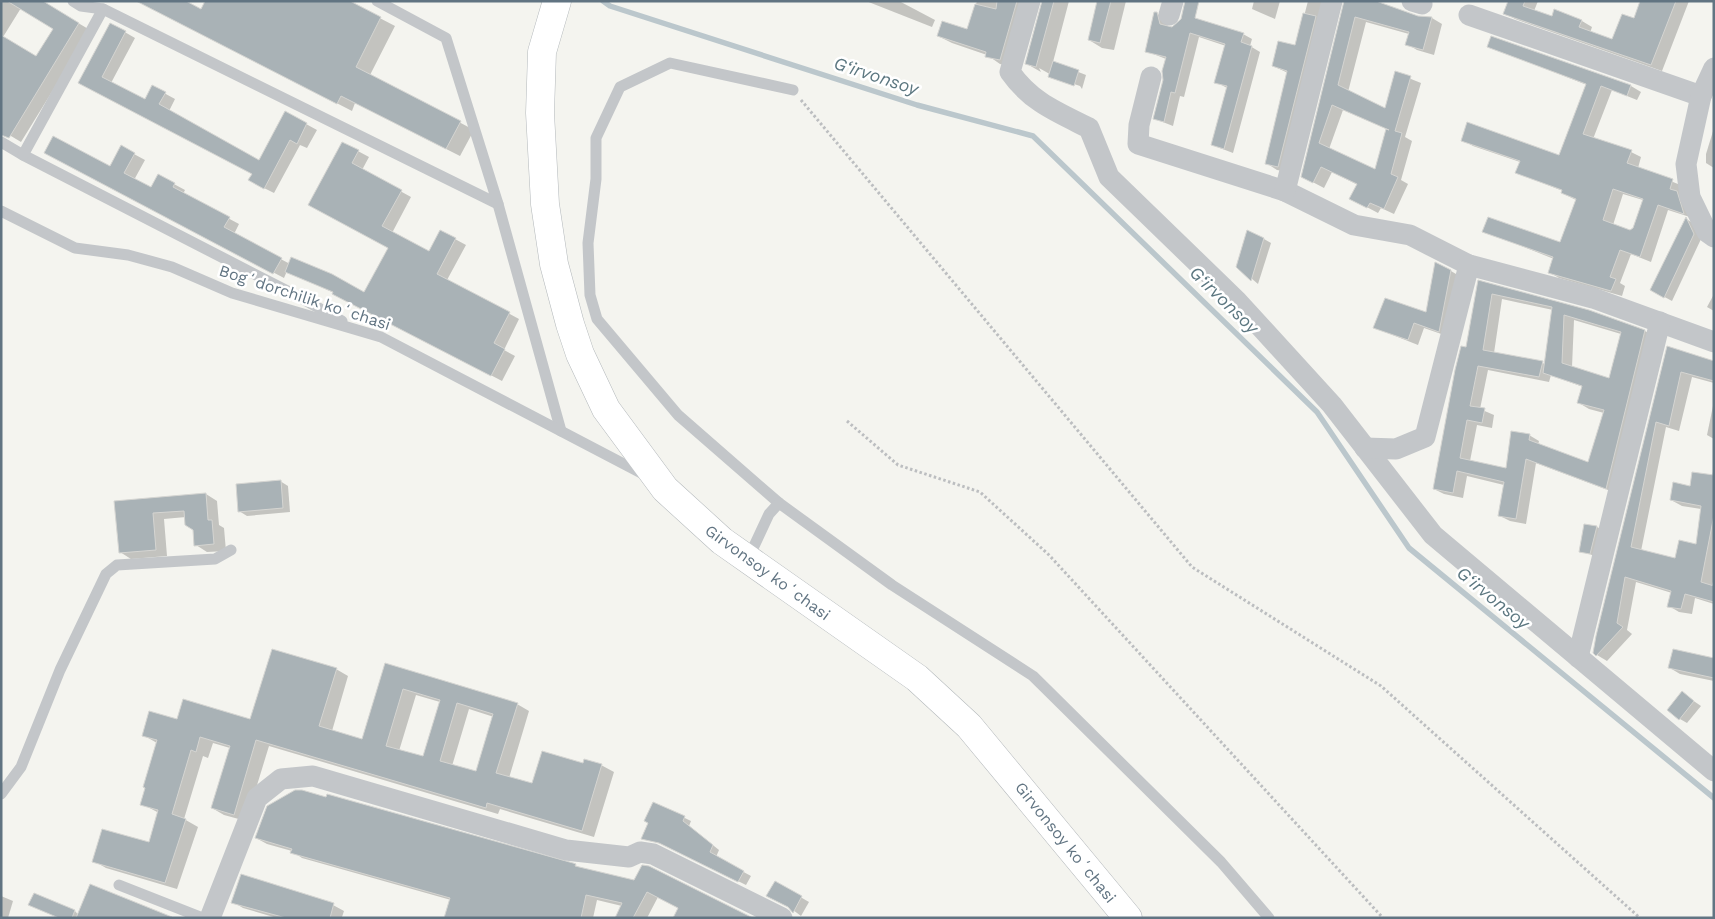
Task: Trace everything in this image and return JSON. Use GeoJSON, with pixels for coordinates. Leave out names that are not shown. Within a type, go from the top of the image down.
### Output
{"type":"FeatureCollection","features":[{"type":"Feature","properties":{"kind":"main road","name":"Girvonsoy koʻchasi"},"geometry":{"type":"LineString","coordinates":[[556,1],[542,52],[540,113],[542,174],[549,234],[561,294],[580,354],[606,409],[665,489],[722,541],[918,678],[956,714],[991,751],[1128,918]]}},
{"type":"Feature","properties":{"kind":"street"},"geometry":{"type":"LineString","coordinates":[[1030,1],[1010,72],[1022,90],[1043,105],[1089,128],[1109,176],[1237,301],[1332,405],[1433,535],[1714,771]]}},
{"type":"Feature","properties":{"kind":"street"},"geometry":{"type":"LineString","coordinates":[[1285,191],[1332,1]]}},
{"type":"Feature","properties":{"kind":"street"},"geometry":{"type":"LineString","coordinates":[[1469,15],[1701,96]]}},
{"type":"Feature","properties":{"kind":"street"},"geometry":{"type":"LineString","coordinates":[[1714,68],[1701,96],[1686,164],[1690,197],[1707,232],[1714,237]]}},
{"type":"Feature","properties":{"kind":"street"},"geometry":{"type":"LineString","coordinates":[[1151,77],[1139,125],[1138,144],[1285,191],[1354,224],[1410,234],[1469,265],[1594,298],[1714,342]]}},
{"type":"Feature","properties":{"kind":"street"},"geometry":{"type":"LineString","coordinates":[[1365,448],[1396,449],[1424,437],[1469,265]]}},
{"type":"Feature","properties":{"kind":"street"},"geometry":{"type":"LineString","coordinates":[[1578,658],[1660,322]]}},
{"type":"Feature","properties":{"kind":"street"},"geometry":{"type":"LineString","coordinates":[[210,918],[257,798],[282,779],[313,776],[566,850],[629,857],[640,852],[653,854],[782,918]]}},
{"type":"Feature","properties":{"kind":"lane"},"geometry":{"type":"LineString","coordinates":[[73,1],[82,6],[103,9],[498,204]]}},
{"type":"Feature","properties":{"kind":"lane"},"geometry":{"type":"LineString","coordinates":[[377,1],[446,38],[498,204],[561,431]]}},
{"type":"Feature","properties":{"kind":"lane"},"geometry":{"type":"LineString","coordinates":[[23,155],[103,9]]}},
{"type":"Feature","properties":{"kind":"lane"},"geometry":{"type":"LineString","coordinates":[[793,90],[670,63],[620,87],[596,138],[596,180],[588,243],[590,295],[597,319],[678,414],[779,503],[892,585],[1033,676],[1221,862],[1269,918]]}},
{"type":"Feature","properties":{"kind":"lane"},"geometry":{"type":"LineString","coordinates":[[1,142],[292,293],[357,329]]}},
{"type":"Feature","properties":{"kind":"lane","name":"Bogʻdorchilik koʻchasi"},"geometry":{"type":"LineString","coordinates":[[1,211],[75,248],[128,255],[172,267],[232,293],[381,337],[632,466],[665,489]]}},
{"type":"Feature","properties":{"kind":"lane"},"geometry":{"type":"LineString","coordinates":[[747,560],[768,514],[779,503]]}},
{"type":"Feature","properties":{"kind":"lane"},"geometry":{"type":"LineString","coordinates":[[1,794],[21,767],[60,670],[106,574],[118,565],[214,559],[231,550]]}},
{"type":"Feature","properties":{"kind":"lane"},"geometry":{"type":"LineString","coordinates":[[119,885],[203,918]]}},
{"type":"Feature","properties":{"kind":"path"},"geometry":{"type":"LineString","coordinates":[[793,90],[1192,567],[1381,686],[1640,918]]}},
{"type":"Feature","properties":{"kind":"path"},"geometry":{"type":"LineString","coordinates":[[847,421],[898,466],[980,492],[1049,555],[1383,918]]}},
{"type":"Feature","properties":{"kind":"building"},"geometry":{"type":"Polygon","coordinates":[[[7,1],[43,1],[79,23],[9,138],[1,135],[1,35],[36,56],[53,29],[7,1]]]}},
{"type":"Feature","properties":{"kind":"building"},"geometry":{"type":"Polygon","coordinates":[[[136,1],[186,1],[201,9],[205,1],[350,1],[381,17],[356,67],[461,121],[446,149],[341,96],[337,104],[136,1]]]}},
{"type":"Feature","properties":{"kind":"building"},"geometry":{"type":"Polygon","coordinates":[[[997,1],[1017,1],[1000,60],[985,57],[986,52],[937,36],[942,21],[967,29],[975,4],[996,9],[997,1]]]}},
{"type":"Feature","properties":{"kind":"building"},"geometry":{"type":"Polygon","coordinates":[[[1042,1],[1054,1],[1036,67],[1025,64],[1042,1]]]}},
{"type":"Feature","properties":{"kind":"building"},"geometry":{"type":"Polygon","coordinates":[[[1097,1],[1111,1],[1100,43],[1088,40],[1097,1]]]}},
{"type":"Feature","properties":{"kind":"building"},"geometry":{"type":"Polygon","coordinates":[[[1185,1],[1199,1],[1195,18],[1244,33],[1241,42],[1252,46],[1224,149],[1211,145],[1227,86],[1214,83],[1225,44],[1190,33],[1175,93],[1171,92],[1164,122],[1153,119],[1163,80],[1162,71],[1166,57],[1145,52],[1154,12],[1157,12],[1160,24],[1172,27],[1181,19],[1185,1]]]}},
{"type":"Feature","properties":{"kind":"building"},"geometry":{"type":"Polygon","coordinates":[[[1344,1],[1376,1],[1418,16],[1432,17],[1423,50],[1405,45],[1409,32],[1355,17],[1338,85],[1385,108],[1395,71],[1411,76],[1395,131],[1402,133],[1391,174],[1398,177],[1384,209],[1370,203],[1367,208],[1349,199],[1357,184],[1321,167],[1313,183],[1301,177],[1344,1]],[[1332,105],[1319,143],[1375,169],[1386,129],[1389,130],[1332,105]]]}},
{"type":"Feature","properties":{"kind":"building"},"geometry":{"type":"Polygon","coordinates":[[[1508,1],[1525,1],[1523,6],[1552,16],[1554,9],[1582,20],[1579,27],[1612,39],[1622,14],[1634,18],[1640,1],[1676,1],[1651,65],[1503,14],[1508,1]]]}},
{"type":"Feature","properties":{"kind":"building"},"geometry":{"type":"Polygon","coordinates":[[[1303,13],[1316,16],[1278,167],[1265,164],[1287,71],[1272,66],[1278,41],[1295,45],[1303,13]]]}},
{"type":"Feature","properties":{"kind":"building"},"geometry":{"type":"Polygon","coordinates":[[[110,23],[126,31],[102,77],[145,99],[152,85],[166,92],[159,104],[259,160],[285,111],[307,123],[297,144],[290,140],[264,189],[248,180],[252,174],[78,83],[110,23]]]}},
{"type":"Feature","properties":{"kind":"building"},"geometry":{"type":"Polygon","coordinates":[[[1491,36],[1631,85],[1627,96],[1601,86],[1583,134],[1632,150],[1627,163],[1673,179],[1670,189],[1677,191],[1684,214],[1658,205],[1640,257],[1620,250],[1610,277],[1616,279],[1611,291],[1548,273],[1553,257],[1482,232],[1488,217],[1560,242],[1576,199],[1561,193],[1562,190],[1515,173],[1520,161],[1461,141],[1467,122],[1559,155],[1586,84],[1487,47],[1491,36]],[[1613,189],[1603,220],[1630,230],[1633,228],[1643,199],[1613,189]]]}},
{"type":"Feature","properties":{"kind":"building"},"geometry":{"type":"Polygon","coordinates":[[[1053,61],[1079,70],[1074,86],[1048,77],[1053,61]]]}},
{"type":"Feature","properties":{"kind":"building"},"geometry":{"type":"Polygon","coordinates":[[[53,136],[110,166],[121,145],[135,153],[124,173],[151,187],[158,174],[175,183],[173,187],[230,217],[224,227],[282,258],[273,274],[44,153],[53,136]]]}},
{"type":"Feature","properties":{"kind":"building"},"geometry":{"type":"Polygon","coordinates":[[[342,142],[359,150],[352,163],[402,190],[382,226],[429,251],[440,230],[456,238],[437,274],[510,312],[494,343],[505,349],[491,376],[332,294],[333,292],[285,272],[291,257],[332,274],[364,292],[388,248],[308,205],[342,142]]]}},
{"type":"Feature","properties":{"kind":"building"},"geometry":{"type":"Polygon","coordinates":[[[1686,217],[1694,234],[1664,298],[1650,290],[1686,217]]]}},
{"type":"Feature","properties":{"kind":"building"},"geometry":{"type":"Polygon","coordinates":[[[1247,230],[1264,238],[1251,281],[1236,267],[1247,230]]]}},
{"type":"Feature","properties":{"kind":"building"},"geometry":{"type":"Polygon","coordinates":[[[1435,262],[1451,270],[1439,332],[1414,323],[1408,340],[1373,328],[1385,298],[1426,312],[1435,262]]]}},
{"type":"Feature","properties":{"kind":"building"},"geometry":{"type":"Polygon","coordinates":[[[1478,280],[1589,310],[1645,330],[1606,489],[1526,459],[1516,519],[1498,516],[1504,482],[1457,471],[1453,493],[1433,489],[1455,370],[1461,346],[1466,347],[1478,280]],[[1492,294],[1483,350],[1543,361],[1539,377],[1478,366],[1470,406],[1485,408],[1482,423],[1467,420],[1460,458],[1506,468],[1511,431],[1530,434],[1529,440],[1588,462],[1604,410],[1577,403],[1582,386],[1543,373],[1552,307],[1492,294]],[[1564,315],[1562,363],[1609,378],[1621,332],[1564,315]]]}},
{"type":"Feature","properties":{"kind":"building"},"geometry":{"type":"Polygon","coordinates":[[[1667,346],[1714,361],[1714,381],[1681,372],[1669,426],[1656,422],[1631,547],[1675,558],[1679,540],[1696,544],[1701,506],[1670,500],[1673,482],[1690,486],[1692,472],[1714,475],[1714,515],[1701,582],[1714,586],[1714,602],[1685,594],[1681,609],[1667,607],[1671,591],[1625,577],[1617,623],[1623,627],[1596,656],[1593,653],[1596,636],[1667,346]]]}},
{"type":"Feature","properties":{"kind":"building"},"geometry":{"type":"Polygon","coordinates":[[[281,480],[283,508],[238,512],[236,484],[281,480]]]}},
{"type":"Feature","properties":{"kind":"building"},"geometry":{"type":"Polygon","coordinates":[[[206,493],[208,520],[212,520],[214,544],[194,546],[193,530],[185,525],[184,511],[153,513],[156,550],[119,553],[114,501],[206,493]]]}},
{"type":"Feature","properties":{"kind":"building"},"geometry":{"type":"Polygon","coordinates":[[[1584,524],[1597,526],[1590,554],[1579,552],[1584,524]]]}},
{"type":"Feature","properties":{"kind":"building"},"geometry":{"type":"Polygon","coordinates":[[[272,649],[337,668],[319,726],[362,739],[385,663],[518,703],[496,773],[532,783],[542,751],[583,763],[584,759],[602,764],[582,831],[487,803],[486,808],[256,740],[234,815],[211,808],[230,746],[200,737],[196,752],[191,750],[172,814],[186,819],[165,883],[92,862],[102,829],[149,842],[158,810],[140,805],[145,788],[143,787],[157,740],[142,736],[149,711],[177,719],[183,699],[250,719],[272,649]],[[403,689],[386,746],[423,756],[440,700],[403,689]],[[457,703],[440,761],[476,771],[493,714],[457,703]]]}},
{"type":"Feature","properties":{"kind":"building"},"geometry":{"type":"Polygon","coordinates":[[[1673,649],[1714,658],[1714,678],[1668,668],[1673,649]]]}},
{"type":"Feature","properties":{"kind":"building"},"geometry":{"type":"Polygon","coordinates":[[[1682,691],[1694,701],[1679,720],[1667,710],[1682,691]]]}},
{"type":"Feature","properties":{"kind":"building"},"geometry":{"type":"Polygon","coordinates":[[[295,790],[302,790],[326,797],[327,794],[573,863],[576,864],[575,866],[634,880],[642,865],[649,866],[753,918],[673,918],[678,908],[647,892],[633,918],[615,918],[622,903],[586,895],[581,918],[444,918],[450,898],[290,853],[292,849],[255,838],[267,806],[295,790]]]}},
{"type":"Feature","properties":{"kind":"building"},"geometry":{"type":"Polygon","coordinates":[[[653,802],[685,816],[683,821],[713,845],[710,852],[744,871],[738,882],[659,843],[641,839],[648,823],[644,821],[653,802]]]}},
{"type":"Feature","properties":{"kind":"building"},"geometry":{"type":"Polygon","coordinates":[[[241,874],[334,903],[330,918],[286,918],[231,903],[241,874]]]}},
{"type":"Feature","properties":{"kind":"building"},"geometry":{"type":"Polygon","coordinates":[[[775,881],[802,896],[793,913],[788,907],[766,896],[775,881]]]}},
{"type":"Feature","properties":{"kind":"building"},"geometry":{"type":"Polygon","coordinates":[[[90,884],[172,917],[172,918],[76,918],[90,884]]]}},
{"type":"Feature","properties":{"kind":"building"},"geometry":{"type":"Polygon","coordinates":[[[34,893],[75,910],[72,918],[59,918],[28,905],[34,893]]]}},
{"type":"Feature","properties":{"kind":"waterway","name":"G‘irvonsoy"},"geometry":{"type":"LineString","coordinates":[[603,1],[610,6],[917,105],[1033,136],[1317,412],[1409,548],[1714,798]]}}]}
